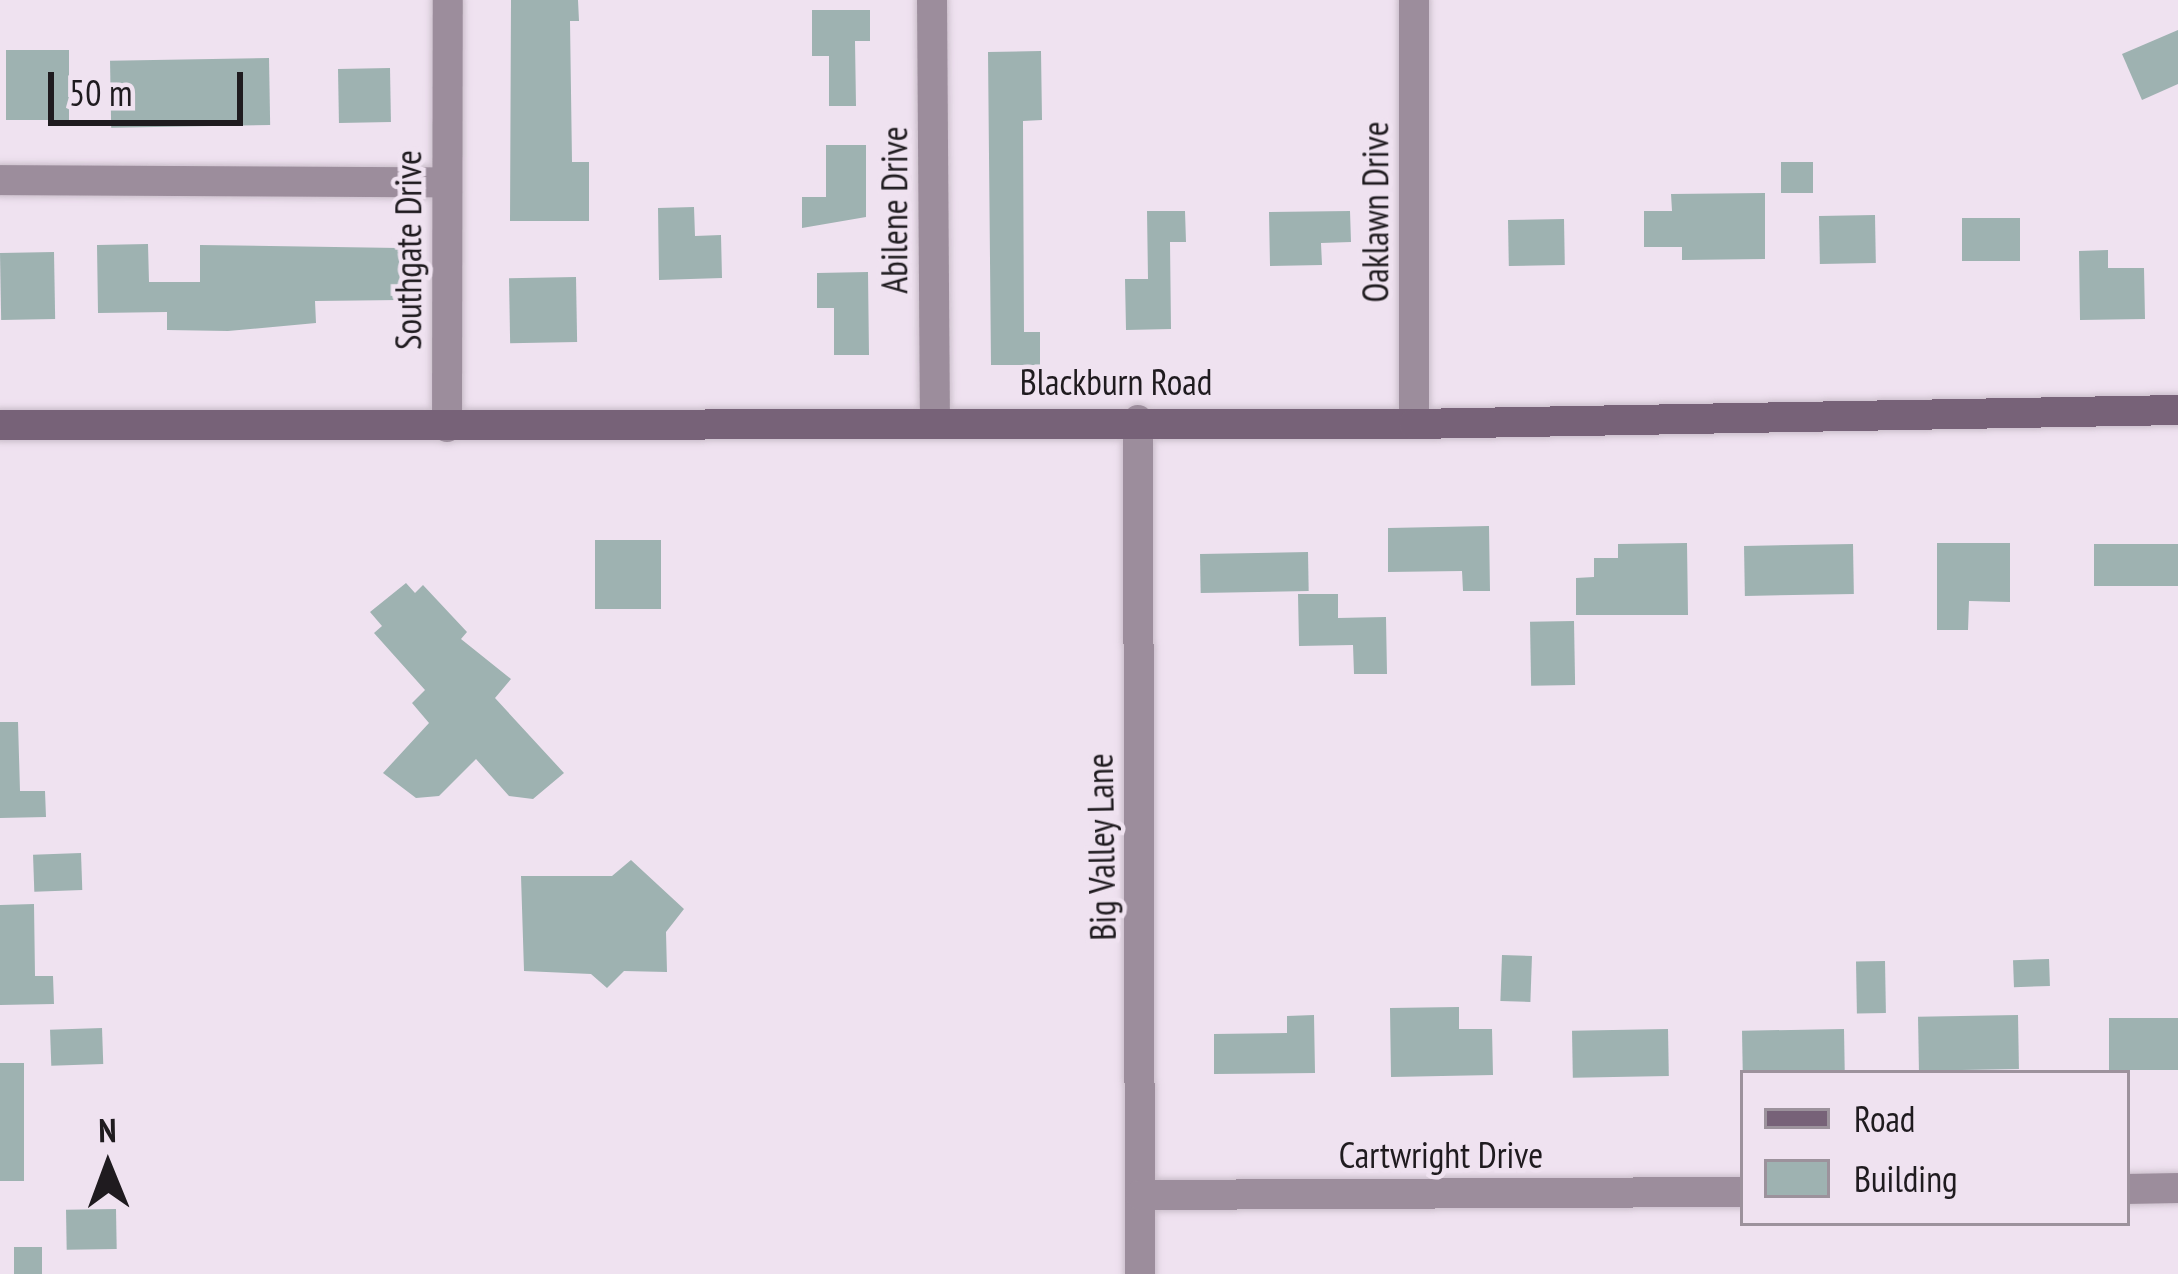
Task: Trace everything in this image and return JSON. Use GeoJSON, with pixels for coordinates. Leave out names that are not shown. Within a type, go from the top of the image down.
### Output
{"type":"FeatureCollection","features":[{"type":"Feature","properties":{"kind":"main road","name":"Blackburn Road"},"geometry":{"type":"LineString","coordinates":[[0,425],[53,429],[447,427],[934,420],[1414,424],[2178,410]]}},
{"type":"Feature","properties":{"kind":"main road","name":"Blackburn Road"},"geometry":{"type":"LineString","coordinates":[[0,437],[53,429]]}},
{"type":"Feature","properties":{"kind":"street","name":"Southgate Drive"},"geometry":{"type":"LineString","coordinates":[[447,427],[448,0]]}},
{"type":"Feature","properties":{"kind":"street","name":"Abilene Drive"},"geometry":{"type":"LineString","coordinates":[[932,0],[934,420]]}},
{"type":"Feature","properties":{"kind":"street","name":"Oaklawn Drive"},"geometry":{"type":"LineString","coordinates":[[1414,0],[1414,424]]}},
{"type":"Feature","properties":{"kind":"street"},"geometry":{"type":"LineString","coordinates":[[0,180],[447,182]]}},
{"type":"Feature","properties":{"kind":"street","name":"Big Valley Lane"},"geometry":{"type":"LineString","coordinates":[[1138,420],[1141,1274]]}},
{"type":"Feature","properties":{"kind":"street"},"geometry":{"type":"LineString","coordinates":[[2130,1189],[2178,1189]]}},
{"type":"Feature","properties":{"kind":"street","name":"Cartwright Drive"},"geometry":{"type":"LineString","coordinates":[[1139,1195],[1740,1192]]}},
{"type":"Feature","properties":{"kind":"building"},"geometry":{"type":"Polygon","coordinates":[[[511,0],[578,0],[579,21],[570,21],[572,162],[589,162],[589,221],[510,221],[511,0]]]}},
{"type":"Feature","properties":{"kind":"building"},"geometry":{"type":"Polygon","coordinates":[[[812,10],[870,10],[870,41],[855,41],[856,106],[829,106],[829,56],[812,56],[812,10]]]}},
{"type":"Feature","properties":{"kind":"building"},"geometry":{"type":"Polygon","coordinates":[[[2178,30],[2178,84],[2142,100],[2122,54],[2178,30]]]}},
{"type":"Feature","properties":{"kind":"building"},"geometry":{"type":"Polygon","coordinates":[[[6,50],[69,50],[69,120],[6,120],[6,50]]]}},
{"type":"Feature","properties":{"kind":"building"},"geometry":{"type":"Polygon","coordinates":[[[1041,51],[1042,120],[1023,121],[1024,332],[1040,332],[1040,365],[991,365],[988,52],[1041,51]]]}},
{"type":"Feature","properties":{"kind":"building"},"geometry":{"type":"Polygon","coordinates":[[[269,58],[270,125],[111,128],[110,61],[269,58]]]}},
{"type":"Feature","properties":{"kind":"building"},"geometry":{"type":"Polygon","coordinates":[[[390,68],[391,122],[339,123],[338,69],[390,68]]]}},
{"type":"Feature","properties":{"kind":"building"},"geometry":{"type":"Polygon","coordinates":[[[826,145],[866,145],[866,217],[802,228],[802,197],[826,197],[826,145]]]}},
{"type":"Feature","properties":{"kind":"building"},"geometry":{"type":"Polygon","coordinates":[[[1781,162],[1813,162],[1813,193],[1781,193],[1781,162]]]}},
{"type":"Feature","properties":{"kind":"building"},"geometry":{"type":"Polygon","coordinates":[[[1765,193],[1765,259],[1682,260],[1682,247],[1644,247],[1644,211],[1672,211],[1671,194],[1765,193]]]}},
{"type":"Feature","properties":{"kind":"building"},"geometry":{"type":"Polygon","coordinates":[[[694,207],[695,236],[721,235],[722,278],[659,280],[658,208],[694,207]]]}},
{"type":"Feature","properties":{"kind":"building"},"geometry":{"type":"Polygon","coordinates":[[[1147,211],[1185,211],[1186,242],[1170,242],[1171,329],[1126,330],[1125,279],[1148,279],[1147,211]]]}},
{"type":"Feature","properties":{"kind":"building"},"geometry":{"type":"Polygon","coordinates":[[[1350,211],[1351,242],[1321,243],[1322,265],[1270,266],[1269,212],[1350,211]]]}},
{"type":"Feature","properties":{"kind":"building"},"geometry":{"type":"Polygon","coordinates":[[[1875,215],[1876,263],[1820,264],[1819,216],[1875,215]]]}},
{"type":"Feature","properties":{"kind":"building"},"geometry":{"type":"Polygon","coordinates":[[[1962,218],[2020,218],[2020,261],[1962,261],[1962,218]]]}},
{"type":"Feature","properties":{"kind":"building"},"geometry":{"type":"Polygon","coordinates":[[[1564,219],[1565,265],[1509,266],[1508,220],[1564,219]]]}},
{"type":"Feature","properties":{"kind":"building"},"geometry":{"type":"Polygon","coordinates":[[[148,244],[149,282],[200,282],[200,245],[399,248],[400,300],[315,301],[316,323],[228,331],[167,330],[167,312],[98,313],[97,245],[148,244]]]}},
{"type":"Feature","properties":{"kind":"building"},"geometry":{"type":"Polygon","coordinates":[[[2108,250],[2108,268],[2144,268],[2145,319],[2080,320],[2079,251],[2108,250]]]}},
{"type":"Feature","properties":{"kind":"building"},"geometry":{"type":"Polygon","coordinates":[[[54,252],[55,319],[1,320],[0,253],[54,252]]]}},
{"type":"Feature","properties":{"kind":"building"},"geometry":{"type":"Polygon","coordinates":[[[868,272],[869,355],[834,355],[834,308],[817,308],[817,273],[868,272]]]}},
{"type":"Feature","properties":{"kind":"building"},"geometry":{"type":"Polygon","coordinates":[[[576,277],[577,342],[510,343],[509,278],[576,277]]]}},
{"type":"Feature","properties":{"kind":"building"},"geometry":{"type":"Polygon","coordinates":[[[1489,526],[1490,591],[1463,591],[1462,571],[1388,572],[1388,528],[1489,526]]]}},
{"type":"Feature","properties":{"kind":"building"},"geometry":{"type":"Polygon","coordinates":[[[595,540],[661,540],[661,609],[595,609],[595,540]]]}},
{"type":"Feature","properties":{"kind":"building"},"geometry":{"type":"Polygon","coordinates":[[[1687,543],[1688,615],[1576,615],[1576,578],[1594,577],[1594,558],[1618,558],[1618,544],[1687,543]]]}},
{"type":"Feature","properties":{"kind":"building"},"geometry":{"type":"Polygon","coordinates":[[[1937,543],[2010,543],[2010,602],[1969,601],[1968,630],[1937,630],[1937,543]]]}},
{"type":"Feature","properties":{"kind":"building"},"geometry":{"type":"Polygon","coordinates":[[[1853,544],[1854,594],[1745,596],[1744,546],[1853,544]]]}},
{"type":"Feature","properties":{"kind":"building"},"geometry":{"type":"Polygon","coordinates":[[[2094,544],[2178,544],[2178,586],[2094,586],[2094,544]]]}},
{"type":"Feature","properties":{"kind":"building"},"geometry":{"type":"Polygon","coordinates":[[[1308,552],[1309,591],[1201,593],[1200,554],[1308,552]]]}},
{"type":"Feature","properties":{"kind":"building"},"geometry":{"type":"Polygon","coordinates":[[[406,583],[415,593],[423,585],[467,632],[461,639],[511,679],[495,698],[564,773],[533,799],[509,796],[476,759],[439,796],[416,798],[383,773],[429,723],[412,703],[425,690],[374,633],[382,626],[370,612],[406,583]]]}},
{"type":"Feature","properties":{"kind":"building"},"geometry":{"type":"Polygon","coordinates":[[[1298,594],[1338,594],[1338,618],[1386,617],[1387,674],[1354,674],[1353,645],[1299,646],[1298,594]]]}},
{"type":"Feature","properties":{"kind":"building"},"geometry":{"type":"Polygon","coordinates":[[[1574,621],[1575,685],[1531,686],[1530,622],[1574,621]]]}},
{"type":"Feature","properties":{"kind":"building"},"geometry":{"type":"Polygon","coordinates":[[[0,722],[18,722],[20,791],[45,791],[46,817],[0,818],[0,722]]]}},
{"type":"Feature","properties":{"kind":"building"},"geometry":{"type":"Polygon","coordinates":[[[81,853],[82,890],[34,892],[33,855],[81,853]]]}},
{"type":"Feature","properties":{"kind":"building"},"geometry":{"type":"Polygon","coordinates":[[[631,860],[684,909],[666,932],[667,972],[624,971],[607,988],[591,974],[524,971],[521,876],[612,876],[631,860]]]}},
{"type":"Feature","properties":{"kind":"building"},"geometry":{"type":"Polygon","coordinates":[[[34,904],[35,976],[53,976],[54,1004],[0,1005],[0,905],[34,904]]]}},
{"type":"Feature","properties":{"kind":"building"},"geometry":{"type":"Polygon","coordinates":[[[1502,955],[1532,956],[1530,1002],[1500,1001],[1502,955]]]}},
{"type":"Feature","properties":{"kind":"building"},"geometry":{"type":"Polygon","coordinates":[[[2049,959],[2050,986],[2014,987],[2013,960],[2049,959]]]}},
{"type":"Feature","properties":{"kind":"building"},"geometry":{"type":"Polygon","coordinates":[[[1885,961],[1886,1013],[1857,1013],[1856,962],[1885,961]]]}},
{"type":"Feature","properties":{"kind":"building"},"geometry":{"type":"Polygon","coordinates":[[[1459,1007],[1459,1029],[1492,1029],[1493,1075],[1391,1077],[1390,1008],[1459,1007]]]}},
{"type":"Feature","properties":{"kind":"building"},"geometry":{"type":"Polygon","coordinates":[[[1314,1015],[1315,1073],[1214,1074],[1214,1034],[1287,1033],[1287,1016],[1314,1015]]]}},
{"type":"Feature","properties":{"kind":"building"},"geometry":{"type":"Polygon","coordinates":[[[2018,1015],[2019,1069],[1919,1070],[1918,1017],[2018,1015]]]}},
{"type":"Feature","properties":{"kind":"building"},"geometry":{"type":"Polygon","coordinates":[[[2109,1018],[2178,1018],[2178,1070],[2109,1070],[2109,1018]]]}},
{"type":"Feature","properties":{"kind":"building"},"geometry":{"type":"Polygon","coordinates":[[[102,1028],[103,1064],[51,1066],[50,1030],[102,1028]]]}},
{"type":"Feature","properties":{"kind":"building"},"geometry":{"type":"Polygon","coordinates":[[[1668,1029],[1669,1076],[1573,1078],[1572,1031],[1668,1029]]]}},
{"type":"Feature","properties":{"kind":"building"},"geometry":{"type":"Polygon","coordinates":[[[1844,1029],[1845,1070],[1743,1070],[1742,1031],[1844,1029]]]}},
{"type":"Feature","properties":{"kind":"building"},"geometry":{"type":"Polygon","coordinates":[[[0,1063],[24,1063],[24,1181],[0,1181],[0,1063]]]}},
{"type":"Feature","properties":{"kind":"building"},"geometry":{"type":"Polygon","coordinates":[[[116,1209],[117,1249],[67,1250],[66,1210],[116,1209]]]}},
{"type":"Feature","properties":{"kind":"building"},"geometry":{"type":"Polygon","coordinates":[[[14,1247],[42,1247],[42,1274],[14,1274],[14,1247]]]}}]}
